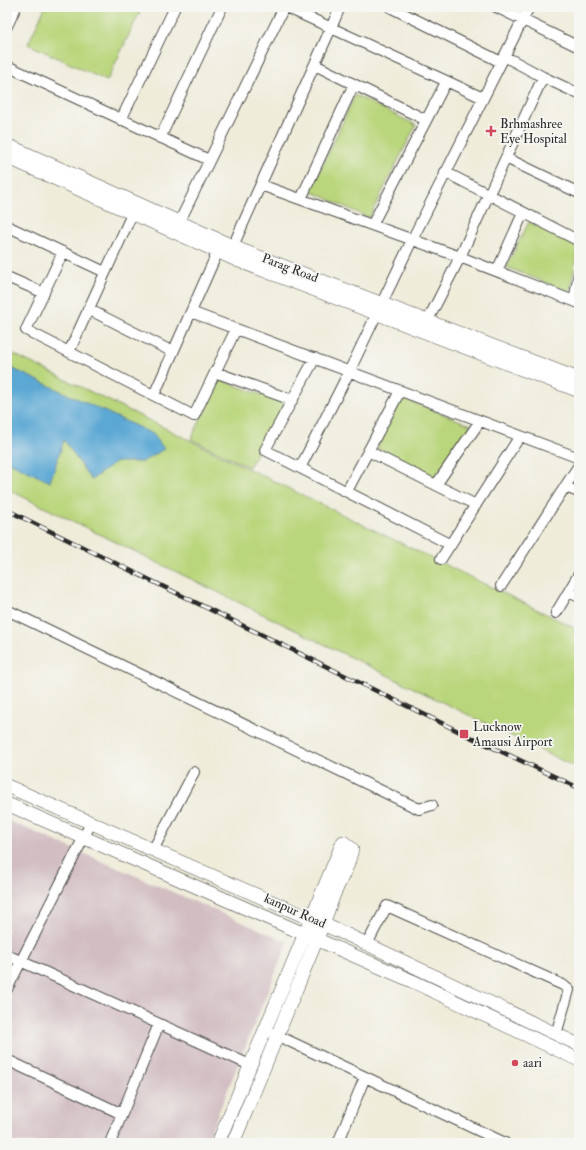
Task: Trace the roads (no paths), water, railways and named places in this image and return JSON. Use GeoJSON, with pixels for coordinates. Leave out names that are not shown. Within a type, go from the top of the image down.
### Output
{"type":"FeatureCollection","features":[{"type":"Feature","properties":{"kind":"street"},"geometry":{"type":"LineString","coordinates":[[7,26],[16,7]]}},
{"type":"Feature","properties":{"kind":"street"},"geometry":{"type":"LineString","coordinates":[[121,120],[175,7]]}},
{"type":"Feature","properties":{"kind":"street"},"geometry":{"type":"LineString","coordinates":[[160,138],[222,7]]}},
{"type":"Feature","properties":{"kind":"street"},"geometry":{"type":"LineString","coordinates":[[177,227],[285,7],[483,98]]}},
{"type":"Feature","properties":{"kind":"street"},"geometry":{"type":"LineString","coordinates":[[233,246],[332,28],[340,7]]}},
{"type":"Feature","properties":{"kind":"street"},"geometry":{"type":"LineString","coordinates":[[390,7],[579,94]]}},
{"type":"Feature","properties":{"kind":"street"},"geometry":{"type":"LineString","coordinates":[[496,7],[579,47]]}},
{"type":"Feature","properties":{"kind":"street"},"geometry":{"type":"LineString","coordinates":[[300,468],[380,309],[445,172],[529,7]]}},
{"type":"Feature","properties":{"kind":"street"},"geometry":{"type":"LineString","coordinates":[[315,65],[426,120]]}},
{"type":"Feature","properties":{"kind":"street"},"geometry":{"type":"LineString","coordinates":[[7,66],[209,160]]}},
{"type":"Feature","properties":{"kind":"street"},"geometry":{"type":"LineString","coordinates":[[427,322],[460,257],[543,77]]}},
{"type":"Feature","properties":{"kind":"street"},"geometry":{"type":"LineString","coordinates":[[372,225],[446,82]]}},
{"type":"Feature","properties":{"kind":"street"},"geometry":{"type":"LineString","coordinates":[[301,199],[354,84]]}},
{"type":"Feature","properties":{"kind":"street","name":"Parag Road"},"geometry":{"type":"LineString","coordinates":[[7,145],[177,227],[218,252],[246,264],[380,309],[427,322],[579,379]]}},
{"type":"Feature","properties":{"kind":"street","name":"Parag Road"},"geometry":{"type":"LineString","coordinates":[[7,158],[132,214],[233,246],[380,309],[579,391]]}},
{"type":"Feature","properties":{"kind":"street"},"geometry":{"type":"LineString","coordinates":[[506,158],[579,193]]}},
{"type":"Feature","properties":{"kind":"street"},"geometry":{"type":"LineString","coordinates":[[445,172],[579,242]]}},
{"type":"Feature","properties":{"kind":"street"},"geometry":{"type":"LineString","coordinates":[[261,184],[460,257],[576,302],[579,273]]}},
{"type":"Feature","properties":{"kind":"street"},"geometry":{"type":"LineString","coordinates":[[497,272],[523,213]]}},
{"type":"Feature","properties":{"kind":"street"},"geometry":{"type":"LineString","coordinates":[[69,352],[132,214]]}},
{"type":"Feature","properties":{"kind":"street"},"geometry":{"type":"LineString","coordinates":[[7,226],[105,272]]}},
{"type":"Feature","properties":{"kind":"street"},"geometry":{"type":"LineString","coordinates":[[63,252],[26,330],[194,416],[236,329]]}},
{"type":"Feature","properties":{"kind":"street"},"geometry":{"type":"LineString","coordinates":[[154,395],[218,252]]}},
{"type":"Feature","properties":{"kind":"street"},"geometry":{"type":"LineString","coordinates":[[7,277],[44,293]]}},
{"type":"Feature","properties":{"kind":"street"},"geometry":{"type":"LineString","coordinates":[[88,309],[173,352]]}},
{"type":"Feature","properties":{"kind":"street"},"geometry":{"type":"LineString","coordinates":[[191,312],[579,458]]}},
{"type":"Feature","properties":{"kind":"street"},"geometry":{"type":"LineString","coordinates":[[315,358],[265,450],[451,545]]}},
{"type":"Feature","properties":{"kind":"street"},"geometry":{"type":"LineString","coordinates":[[215,372],[292,400]]}},
{"type":"Feature","properties":{"kind":"street"},"geometry":{"type":"LineString","coordinates":[[347,492],[400,391]]}},
{"type":"Feature","properties":{"kind":"street"},"geometry":{"type":"LineString","coordinates":[[436,485],[480,421]]}},
{"type":"Feature","properties":{"kind":"street"},"geometry":{"type":"LineString","coordinates":[[441,559],[520,436]]}},
{"type":"Feature","properties":{"kind":"street"},"geometry":{"type":"LineString","coordinates":[[368,451],[476,505]]}},
{"type":"Feature","properties":{"kind":"street"},"geometry":{"type":"LineString","coordinates":[[500,586],[579,465]]}},
{"type":"Feature","properties":{"kind":"street"},"geometry":{"type":"LineString","coordinates":[[565,487],[579,492]]}},
{"type":"Feature","properties":{"kind":"street"},"geometry":{"type":"LineString","coordinates":[[556,613],[579,574]]}},
{"type":"Feature","properties":{"kind":"street"},"geometry":{"type":"LineString","coordinates":[[568,592],[579,597]]}},
{"type":"Feature","properties":{"kind":"street"},"geometry":{"type":"LineString","coordinates":[[7,610],[419,809],[432,805]]}},
{"type":"Feature","properties":{"kind":"street"},"geometry":{"type":"LineString","coordinates":[[153,850],[194,772]]}},
{"type":"Feature","properties":{"kind":"street","name":"kanpur Road"},"geometry":{"type":"LineString","coordinates":[[7,786],[311,918],[579,1045]]}},
{"type":"Feature","properties":{"kind":"street"},"geometry":{"type":"LineString","coordinates":[[7,804],[412,981],[579,1060]]}},
{"type":"Feature","properties":{"kind":"street"},"geometry":{"type":"LineString","coordinates":[[7,988],[91,823]]}},
{"type":"Feature","properties":{"kind":"street"},"geometry":{"type":"LineString","coordinates":[[218,1143],[343,842],[350,847],[352,852],[233,1143]]}},
{"type":"Feature","properties":{"kind":"street"},"geometry":{"type":"LineString","coordinates":[[367,944],[387,906],[564,985],[568,990],[556,1034]]}},
{"type":"Feature","properties":{"kind":"street"},"geometry":{"type":"LineString","coordinates":[[7,955],[250,1065]]}},
{"type":"Feature","properties":{"kind":"street"},"geometry":{"type":"LineString","coordinates":[[110,1143],[159,1024]]}},
{"type":"Feature","properties":{"kind":"street"},"geometry":{"type":"LineString","coordinates":[[265,1029],[505,1143]]}},
{"type":"Feature","properties":{"kind":"street"},"geometry":{"type":"LineString","coordinates":[[7,1060],[122,1114]]}},
{"type":"Feature","properties":{"kind":"street"},"geometry":{"type":"LineString","coordinates":[[338,1143],[365,1077]]}},
{"type":"Feature","properties":{"kind":"water"},"geometry":{"type":"Polygon","coordinates":[[[7,366],[153,434],[164,449],[142,462],[116,462],[91,480],[64,440],[50,482],[7,461],[7,366]]]}},
{"type":"Feature","properties":{"kind":"railway"},"geometry":{"type":"LineString","coordinates":[[7,510],[464,734],[579,788]]}},
{"type":"Feature","properties":{"kind":"place","name":"Brhmashree Eye Hospital"},"geometry":{"type":"Point","coordinates":[491,131]}},
{"type":"Feature","properties":{"kind":"place","name":"Lucknow Amausi Airport"},"geometry":{"type":"Point","coordinates":[464,734]}},
{"type":"Feature","properties":{"kind":"place","name":"aari"},"geometry":{"type":"Point","coordinates":[515,1063]}}]}
